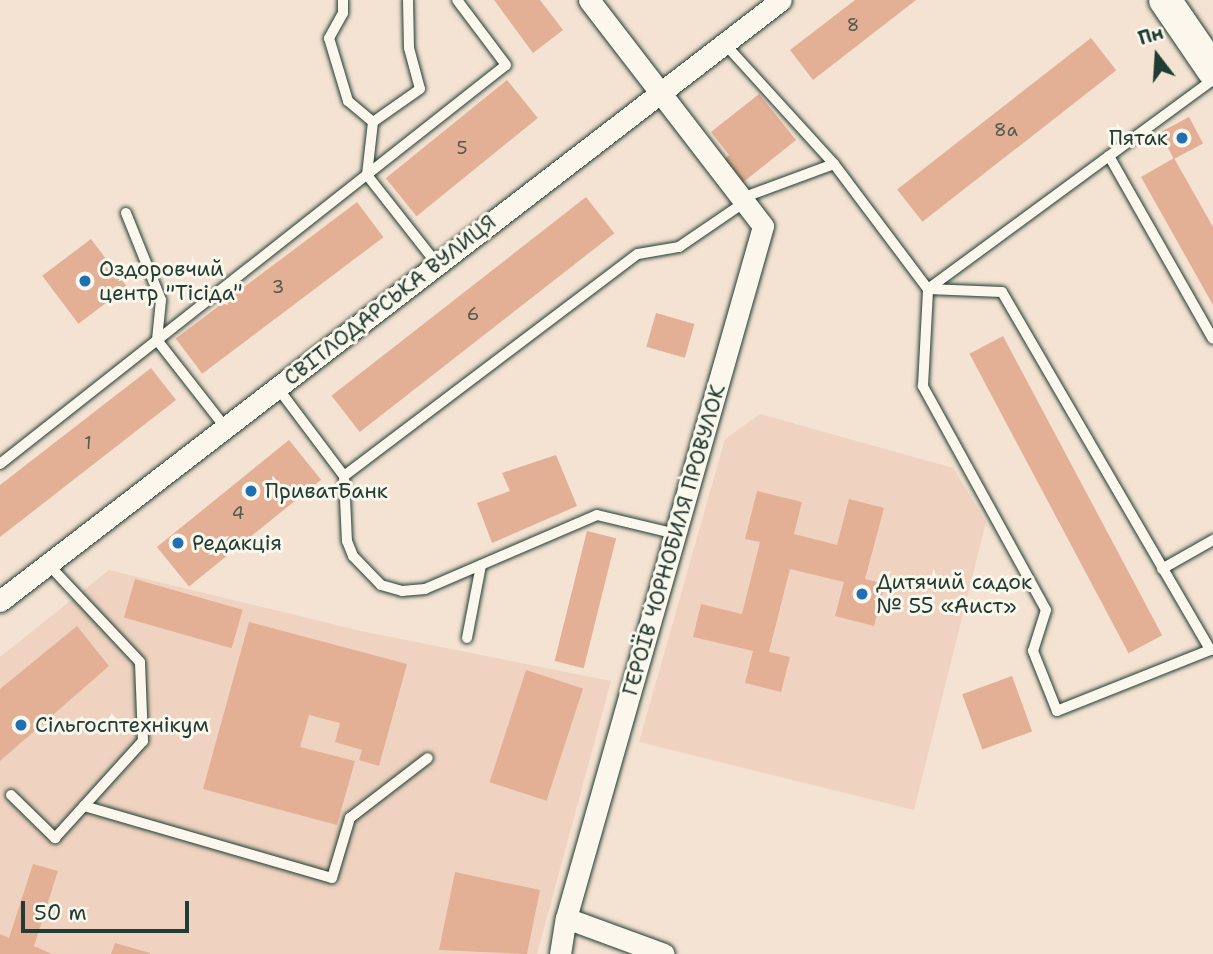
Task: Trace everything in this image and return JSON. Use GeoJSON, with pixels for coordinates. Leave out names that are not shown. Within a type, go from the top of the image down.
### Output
{"type":"FeatureCollection","features":[{"type":"Feature","properties":{"kind":"main road"},"geometry":{"type":"LineString","coordinates":[[1166,0],[1213,70]]}},
{"type":"Feature","properties":{"kind":"street","name":"ГЕРОЇВ ЧОРНОБИЛЯ ПРОВУЛОК"},"geometry":{"type":"LineString","coordinates":[[560,954],[566,918],[763,226],[589,0]]}},
{"type":"Feature","properties":{"kind":"street","name":"СВІТЛОДАРСЬКА ВУЛИЦЯ"},"geometry":{"type":"LineString","coordinates":[[3,594],[48,564],[781,0]]}},
{"type":"Feature","properties":{"kind":"street"},"geometry":{"type":"LineString","coordinates":[[566,918],[664,954]]}},
{"type":"Feature","properties":{"kind":"lane"},"geometry":{"type":"LineString","coordinates":[[343,0],[344,13],[329,38],[348,101],[373,122]]}},
{"type":"Feature","properties":{"kind":"lane"},"geometry":{"type":"LineString","coordinates":[[408,0],[410,48],[420,89],[373,122],[367,175],[437,264]]}},
{"type":"Feature","properties":{"kind":"lane"},"geometry":{"type":"LineString","coordinates":[[0,464],[506,65],[457,0]]}},
{"type":"Feature","properties":{"kind":"lane"},"geometry":{"type":"LineString","coordinates":[[724,43],[834,164],[928,289],[923,386],[1046,610],[1033,651],[1057,711],[1211,650],[1002,292],[928,289]]}},
{"type":"Feature","properties":{"kind":"lane"},"geometry":{"type":"LineString","coordinates":[[928,289],[1213,80]]}},
{"type":"Feature","properties":{"kind":"lane"},"geometry":{"type":"LineString","coordinates":[[1109,156],[1213,338]]}},
{"type":"Feature","properties":{"kind":"lane"},"geometry":{"type":"LineString","coordinates":[[344,477],[638,254],[680,247],[743,200],[834,164]]}},
{"type":"Feature","properties":{"kind":"lane"},"geometry":{"type":"LineString","coordinates":[[126,213],[161,300],[157,340],[225,427]]}},
{"type":"Feature","properties":{"kind":"lane"},"geometry":{"type":"LineString","coordinates":[[277,387],[344,477],[347,541],[352,556],[381,585],[402,591],[425,589],[597,515],[676,534]]}},
{"type":"Feature","properties":{"kind":"lane"},"geometry":{"type":"LineString","coordinates":[[1162,569],[1213,540]]}},
{"type":"Feature","properties":{"kind":"lane"},"geometry":{"type":"LineString","coordinates":[[11,795],[55,838],[143,741],[140,662],[48,564]]}},
{"type":"Feature","properties":{"kind":"lane"},"geometry":{"type":"LineString","coordinates":[[467,638],[481,565]]}},
{"type":"Feature","properties":{"kind":"lane"},"geometry":{"type":"LineString","coordinates":[[84,806],[332,878],[350,818],[428,758]]}},
{"type":"Feature","properties":{"kind":"shaded area"},"geometry":{"type":"Polygon","coordinates":[[[760,414],[953,468],[986,522],[914,810],[639,742],[725,439],[760,414]]]}},
{"type":"Feature","properties":{"kind":"shaded area"},"geometry":{"type":"Polygon","coordinates":[[[109,570],[361,631],[611,681],[537,954],[0,954],[0,657],[109,570]]]}},
{"type":"Feature","properties":{"kind":"building"},"geometry":{"type":"Polygon","coordinates":[[[494,0],[540,0],[563,30],[533,53],[494,0]]]}},
{"type":"Feature","properties":{"kind":"building"},"geometry":{"type":"Polygon","coordinates":[[[855,0],[916,0],[813,80],[790,50],[855,0]]]}},
{"type":"Feature","properties":{"kind":"building"},"geometry":{"type":"Polygon","coordinates":[[[1091,38],[1116,70],[922,222],[897,189],[1091,38]]]}},
{"type":"Feature","properties":{"kind":"building"},"geometry":{"type":"Polygon","coordinates":[[[507,80],[538,118],[417,216],[386,178],[507,80]]]}},
{"type":"Feature","properties":{"kind":"building"},"geometry":{"type":"Polygon","coordinates":[[[759,94],[796,140],[741,184],[723,161],[729,155],[711,132],[759,94]]]}},
{"type":"Feature","properties":{"kind":"building","name":"Пятак"},"geometry":{"type":"Polygon","coordinates":[[[1189,117],[1203,143],[1174,159],[1160,132],[1189,117]]]}},
{"type":"Feature","properties":{"kind":"building"},"geometry":{"type":"Polygon","coordinates":[[[1174,158],[1213,227],[1213,305],[1141,177],[1174,158]]]}},
{"type":"Feature","properties":{"kind":"building"},"geometry":{"type":"Polygon","coordinates":[[[586,197],[614,233],[360,432],[331,396],[586,197]]]}},
{"type":"Feature","properties":{"kind":"building"},"geometry":{"type":"Polygon","coordinates":[[[357,202],[383,237],[202,374],[176,339],[357,202]]]}},
{"type":"Feature","properties":{"kind":"building","name":"Оздоровчий центр \"Тісіда\""},"geometry":{"type":"Polygon","coordinates":[[[91,239],[127,287],[78,324],[42,276],[91,239]]]}},
{"type":"Feature","properties":{"kind":"building"},"geometry":{"type":"Polygon","coordinates":[[[656,313],[694,324],[685,358],[646,347],[656,313]]]}},
{"type":"Feature","properties":{"kind":"building"},"geometry":{"type":"Polygon","coordinates":[[[1003,336],[1162,635],[1129,653],[969,354],[1003,336]]]}},
{"type":"Feature","properties":{"kind":"building"},"geometry":{"type":"Polygon","coordinates":[[[151,368],[176,400],[0,537],[0,485],[151,368]]]}},
{"type":"Feature","properties":{"kind":"building"},"geometry":{"type":"Polygon","coordinates":[[[289,440],[321,480],[189,587],[157,547],[289,440]]]}},
{"type":"Feature","properties":{"kind":"building"},"geometry":{"type":"Polygon","coordinates":[[[556,455],[577,506],[492,543],[477,503],[510,491],[502,473],[556,455]]]}},
{"type":"Feature","properties":{"kind":"building","name":"Дитячий садок № 55 «Аист»"},"geometry":{"type":"Polygon","coordinates":[[[757,491],[802,502],[794,534],[837,545],[849,499],[884,508],[865,579],[885,584],[874,626],[835,616],[844,582],[790,569],[769,652],[790,657],[781,692],[745,683],[753,651],[693,637],[701,604],[742,614],[760,542],[745,539],[757,491]]]}},
{"type":"Feature","properties":{"kind":"building"},"geometry":{"type":"Polygon","coordinates":[[[587,531],[616,538],[584,668],[555,661],[587,531]]]}},
{"type":"Feature","properties":{"kind":"building"},"geometry":{"type":"Polygon","coordinates":[[[135,579],[243,610],[232,648],[124,617],[135,579]]]}},
{"type":"Feature","properties":{"kind":"building"},"geometry":{"type":"Polygon","coordinates":[[[249,622],[407,664],[379,766],[359,760],[362,750],[335,742],[340,723],[309,715],[300,747],[355,761],[337,825],[203,789],[249,622]]]}},
{"type":"Feature","properties":{"kind":"building","name":"Сільгосптехнікум"},"geometry":{"type":"Polygon","coordinates":[[[77,626],[109,666],[0,761],[0,689],[77,626]]]}},
{"type":"Feature","properties":{"kind":"building"},"geometry":{"type":"Polygon","coordinates":[[[526,670],[583,689],[547,801],[490,782],[526,670]]]}},
{"type":"Feature","properties":{"kind":"building"},"geometry":{"type":"Polygon","coordinates":[[[1012,676],[1032,731],[982,750],[962,694],[1012,676]]]}},
{"type":"Feature","properties":{"kind":"building"},"geometry":{"type":"Polygon","coordinates":[[[33,864],[58,871],[34,946],[52,954],[0,954],[0,934],[9,938],[33,864]]]}},
{"type":"Feature","properties":{"kind":"building"},"geometry":{"type":"Polygon","coordinates":[[[455,872],[540,890],[527,954],[439,950],[455,872]]]}},
{"type":"Feature","properties":{"kind":"building"},"geometry":{"type":"Polygon","coordinates":[[[115,943],[150,953],[150,954],[111,954],[115,943]]]}},
{"type":"Feature","properties":{"kind":"place","name":"Пятак"},"geometry":{"type":"Point","coordinates":[1182,138]}},
{"type":"Feature","properties":{"kind":"place","name":"Оздоровчий центр \"Тісіда\""},"geometry":{"type":"Point","coordinates":[85,281]}},
{"type":"Feature","properties":{"kind":"place","name":"ПриватБанк"},"geometry":{"type":"Point","coordinates":[251,491]}},
{"type":"Feature","properties":{"kind":"place","name":"Редакція"},"geometry":{"type":"Point","coordinates":[178,543]}},
{"type":"Feature","properties":{"kind":"place","name":"Дитячий садок № 55 «Аист»"},"geometry":{"type":"Point","coordinates":[862,594]}},
{"type":"Feature","properties":{"kind":"place","name":"Сільгосптехнікум"},"geometry":{"type":"Point","coordinates":[21,725]}}]}
